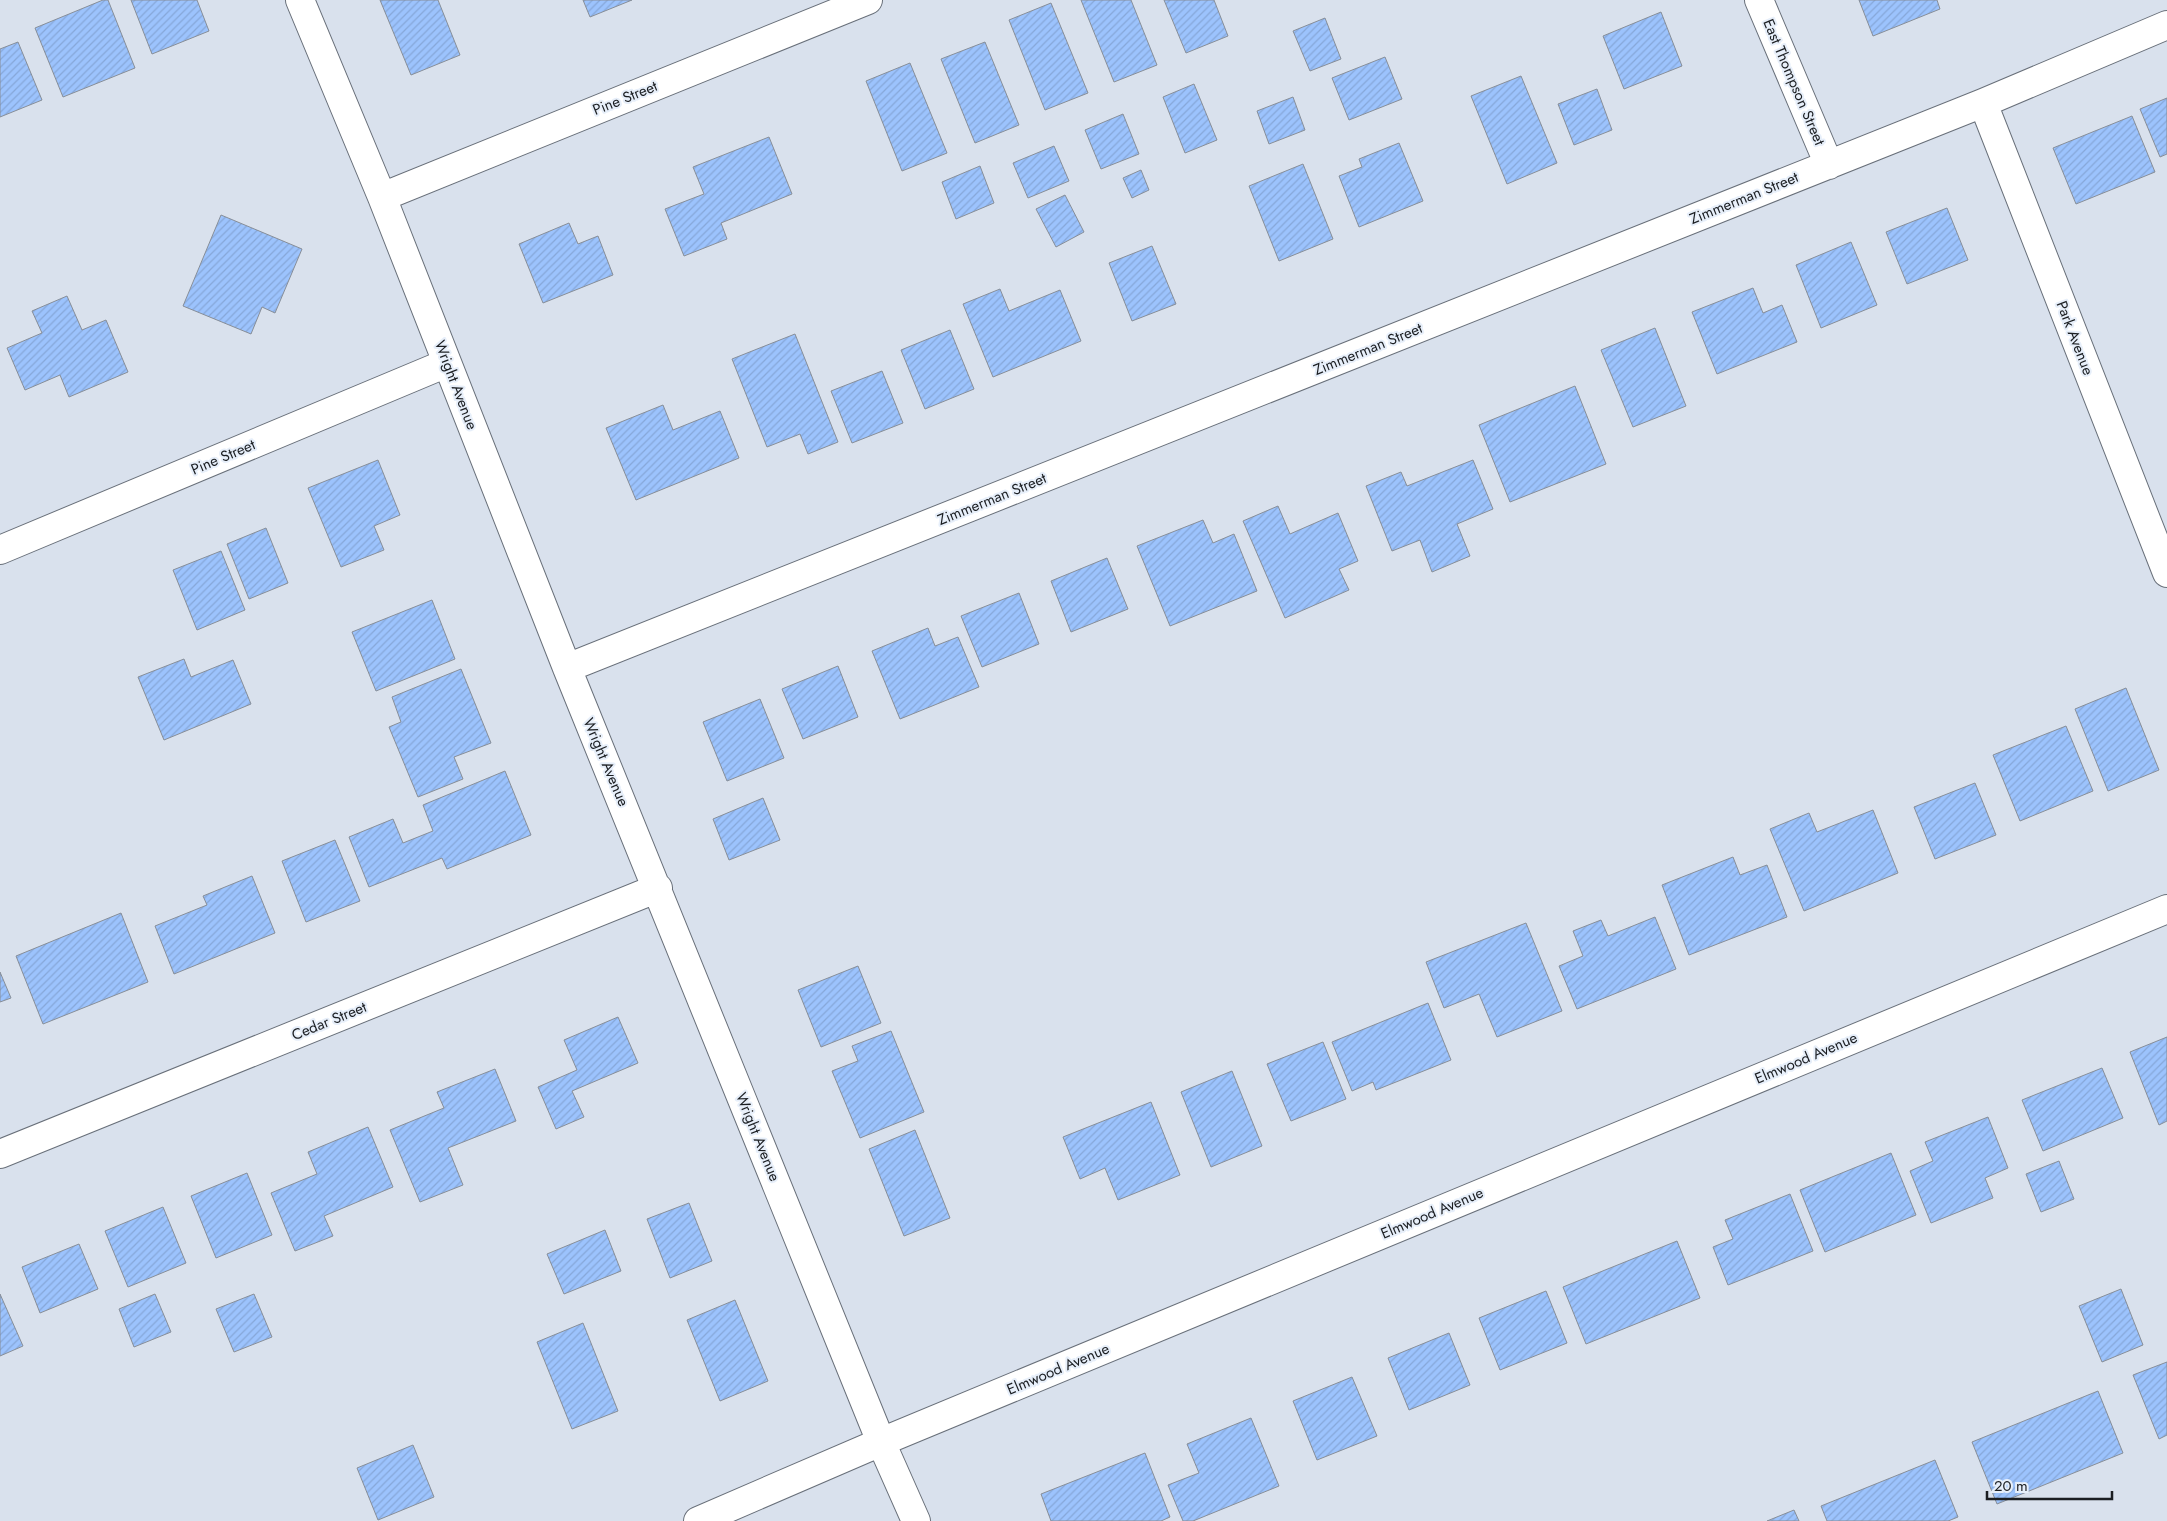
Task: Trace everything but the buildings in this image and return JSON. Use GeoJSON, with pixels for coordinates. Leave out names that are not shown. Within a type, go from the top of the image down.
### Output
{"type":"FeatureCollection","features":[{"type":"Feature","properties":{"kind":"street","name":"Wright Avenue"},"geometry":{"type":"LineString","coordinates":[[300,0],[382,197],[567,668],[658,888],[881,1442],[916,1521]]}},
{"type":"Feature","properties":{"kind":"street","name":"Pine Street"},"geometry":{"type":"LineString","coordinates":[[382,197],[868,0]]}},
{"type":"Feature","properties":{"kind":"street","name":"East Thompson Street"},"geometry":{"type":"LineString","coordinates":[[1759,0],[1829,165]]}},
{"type":"Feature","properties":{"kind":"street","name":"Zimmerman Street"},"geometry":{"type":"LineString","coordinates":[[567,668],[1829,165],[1983,103],[2167,25]]}},
{"type":"Feature","properties":{"kind":"street","name":"Park Avenue"},"geometry":{"type":"LineString","coordinates":[[1983,103],[2167,573]]}},
{"type":"Feature","properties":{"kind":"street","name":"Pine Street"},"geometry":{"type":"LineString","coordinates":[[0,550],[447,364]]}},
{"type":"Feature","properties":{"kind":"street","name":"Cedar Street"},"geometry":{"type":"LineString","coordinates":[[0,1154],[658,888]]}},
{"type":"Feature","properties":{"kind":"street","name":"Elmwood Avenue"},"geometry":{"type":"LineString","coordinates":[[698,1521],[881,1442],[2167,909]]}}]}
